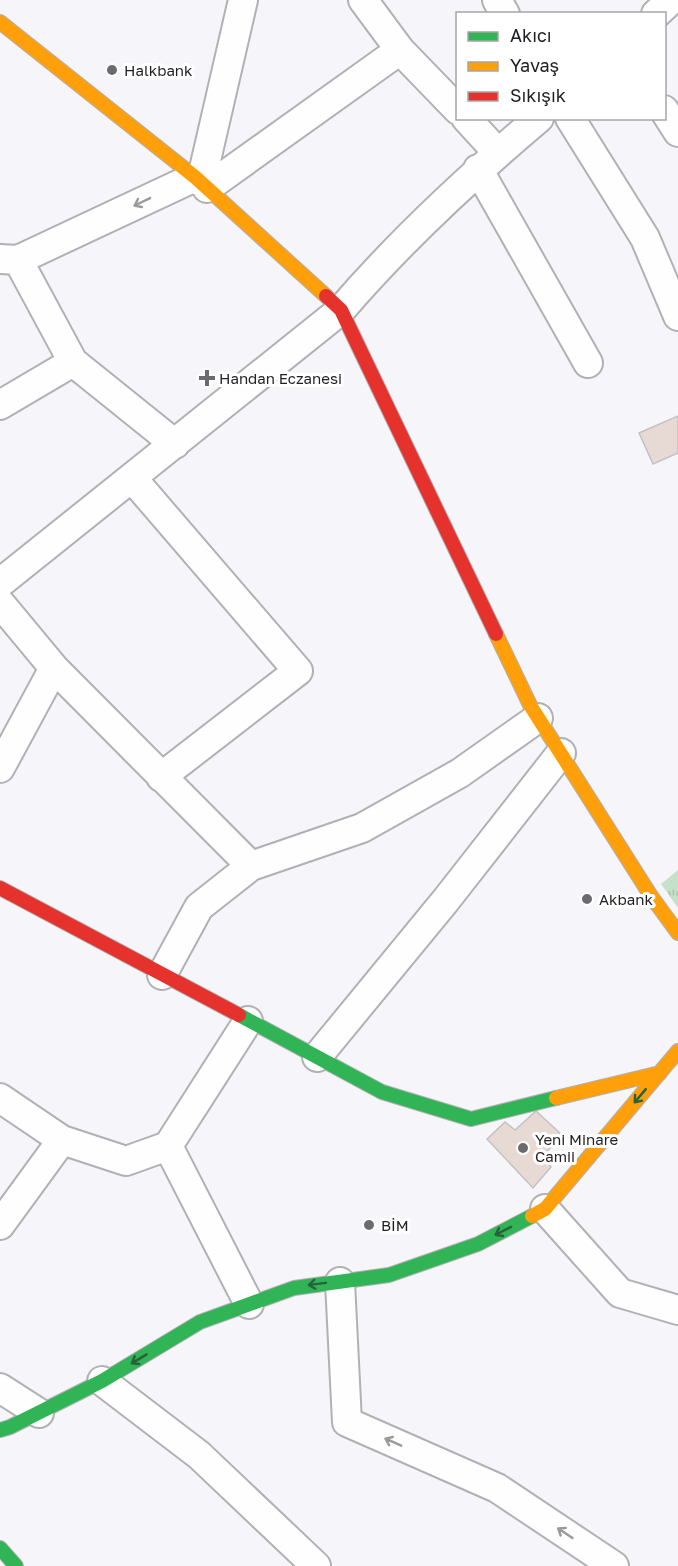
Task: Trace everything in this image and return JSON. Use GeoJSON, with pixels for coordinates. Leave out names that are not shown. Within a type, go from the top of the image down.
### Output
{"type":"FeatureCollection","features":[{"type":"Feature","properties":{"kind":"street"},"geometry":{"type":"LineString","coordinates":[[201,182],[243,0]]}},
{"type":"Feature","properties":{"kind":"street"},"geometry":{"type":"LineString","coordinates":[[363,0],[400,50],[456,108]]}},
{"type":"Feature","properties":{"kind":"street"},"geometry":{"type":"LineString","coordinates":[[658,12],[671,0]]}},
{"type":"Feature","properties":{"kind":"street"},"geometry":{"type":"LineString","coordinates":[[0,22],[201,182],[341,310],[525,694],[651,896],[678,933]]}},
{"type":"Feature","properties":{"kind":"street"},"geometry":{"type":"LineString","coordinates":[[174,444],[73,362],[9,259],[201,182],[400,50]]}},
{"type":"Feature","properties":{"kind":"street"},"geometry":{"type":"LineString","coordinates":[[666,113],[678,132]]}},
{"type":"Feature","properties":{"kind":"street"},"geometry":{"type":"LineString","coordinates":[[467,120],[588,363]]}},
{"type":"Feature","properties":{"kind":"street"},"geometry":{"type":"LineString","coordinates":[[0,583],[341,310],[378,266],[488,161],[536,120]]}},
{"type":"Feature","properties":{"kind":"street"},"geometry":{"type":"LineString","coordinates":[[571,120],[645,238],[678,316]]}},
{"type":"Feature","properties":{"kind":"street"},"geometry":{"type":"LineString","coordinates":[[0,405],[73,362]]}},
{"type":"Feature","properties":{"kind":"street"},"geometry":{"type":"LineString","coordinates":[[132,478],[298,671],[161,777]]}},
{"type":"Feature","properties":{"kind":"street"},"geometry":{"type":"LineString","coordinates":[[0,603],[54,668],[251,866]]}},
{"type":"Feature","properties":{"kind":"street"},"geometry":{"type":"LineString","coordinates":[[0,768],[54,668]]}},
{"type":"Feature","properties":{"kind":"street"},"geometry":{"type":"LineString","coordinates":[[162,975],[199,907],[251,866],[362,828],[460,773],[538,718]]}},
{"type":"Feature","properties":{"kind":"street"},"geometry":{"type":"LineString","coordinates":[[317,1057],[446,900],[561,753]]}},
{"type":"Feature","properties":{"kind":"street"},"geometry":{"type":"LineString","coordinates":[[0,888],[382,1092],[471,1119],[660,1073]]}},
{"type":"Feature","properties":{"kind":"street"},"geometry":{"type":"LineString","coordinates":[[0,1098],[62,1140],[126,1161],[168,1146],[248,1021]]}},
{"type":"Feature","properties":{"kind":"street"},"geometry":{"type":"LineString","coordinates":[[0,1430],[102,1381],[200,1322],[294,1288],[389,1275],[478,1244],[546,1209],[678,1051]]}},
{"type":"Feature","properties":{"kind":"street"},"geometry":{"type":"LineString","coordinates":[[0,1224],[62,1140]]}},
{"type":"Feature","properties":{"kind":"street"},"geometry":{"type":"LineString","coordinates":[[168,1146],[249,1304]]}},
{"type":"Feature","properties":{"kind":"street"},"geometry":{"type":"LineString","coordinates":[[546,1209],[620,1293],[678,1310]]}},
{"type":"Feature","properties":{"kind":"street"},"geometry":{"type":"LineString","coordinates":[[340,1282],[347,1422],[497,1488],[614,1566]]}},
{"type":"Feature","properties":{"kind":"street"},"geometry":{"type":"LineString","coordinates":[[102,1381],[199,1455],[316,1566]]}},
{"type":"Feature","properties":{"kind":"street"},"geometry":{"type":"LineString","coordinates":[[0,1388],[39,1413]]}},
{"type":"Feature","properties":{"kind":"street"},"geometry":{"type":"LineString","coordinates":[[0,1548],[16,1566]]}},
{"type":"Feature","properties":{"kind":"green space"},"geometry":{"type":"Polygon","coordinates":[[[678,870],[678,908],[661,884],[678,870]]]}},
{"type":"Feature","properties":{"kind":"building"},"geometry":{"type":"Polygon","coordinates":[[[678,416],[678,453],[653,464],[639,433],[678,416]]]}},
{"type":"Feature","properties":{"kind":"building","name":"Yeni Minare Camii"},"geometry":{"type":"Polygon","coordinates":[[[536,1111],[563,1136],[542,1156],[551,1167],[533,1188],[487,1139],[505,1122],[515,1130],[536,1111]]]}},
{"type":"Feature","properties":{"kind":"traffic: fast"},"geometry":{"type":"LineString","coordinates":[[239,1015],[382,1092],[471,1119],[556,1098]]}},
{"type":"Feature","properties":{"kind":"traffic: fast"},"geometry":{"type":"LineString","coordinates":[[0,1430],[102,1381],[200,1322],[294,1288],[389,1275],[478,1244],[532,1216]]}},
{"type":"Feature","properties":{"kind":"traffic: fast"},"geometry":{"type":"LineString","coordinates":[[0,1548],[16,1566]]}},
{"type":"Feature","properties":{"kind":"traffic: slow"},"geometry":{"type":"LineString","coordinates":[[0,22],[195,177],[326,296]]}},
{"type":"Feature","properties":{"kind":"traffic: slow"},"geometry":{"type":"LineString","coordinates":[[496,634],[530,705],[651,896],[678,933]]}},
{"type":"Feature","properties":{"kind":"traffic: slow"},"geometry":{"type":"LineString","coordinates":[[532,1216],[545,1209],[678,1051]]}},
{"type":"Feature","properties":{"kind":"traffic: slow"},"geometry":{"type":"LineString","coordinates":[[556,1098],[660,1073]]}},
{"type":"Feature","properties":{"kind":"traffic: jam"},"geometry":{"type":"LineString","coordinates":[[326,296],[341,310],[496,634]]}},
{"type":"Feature","properties":{"kind":"traffic: jam"},"geometry":{"type":"LineString","coordinates":[[0,888],[239,1015]]}},
{"type":"Feature","properties":{"kind":"place","name":"Halkbank"},"geometry":{"type":"Point","coordinates":[112,70]}},
{"type":"Feature","properties":{"kind":"place","name":"Handan Eczanesi"},"geometry":{"type":"Point","coordinates":[207,378]}},
{"type":"Feature","properties":{"kind":"place","name":"Akbank"},"geometry":{"type":"Point","coordinates":[587,899]}},
{"type":"Feature","properties":{"kind":"place","name":"Yeni Minare Camii"},"geometry":{"type":"Point","coordinates":[523,1148]}},
{"type":"Feature","properties":{"kind":"place","name":"BİM"},"geometry":{"type":"Point","coordinates":[369,1225]}}]}
